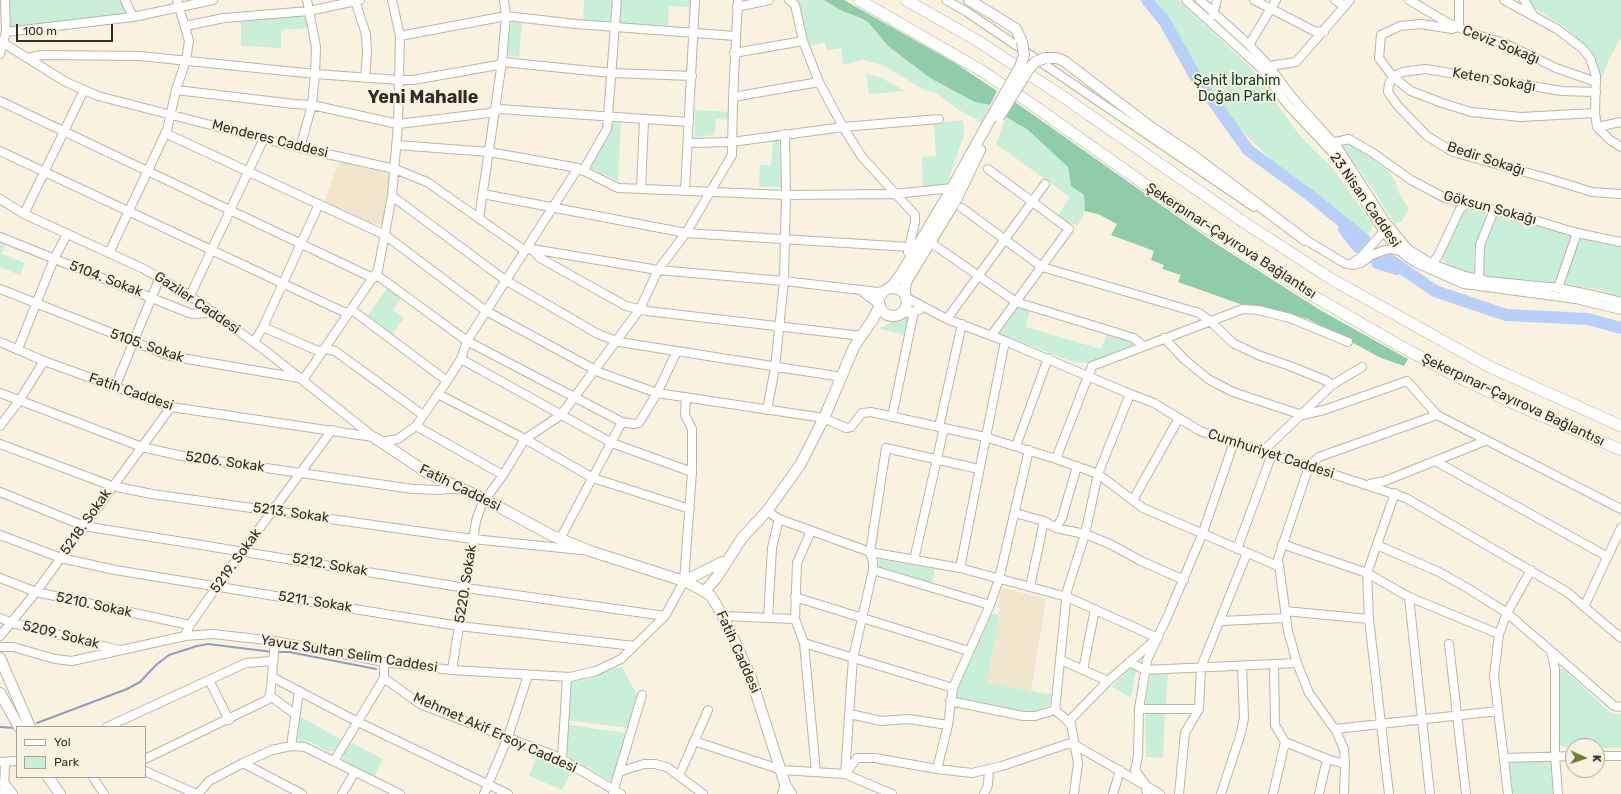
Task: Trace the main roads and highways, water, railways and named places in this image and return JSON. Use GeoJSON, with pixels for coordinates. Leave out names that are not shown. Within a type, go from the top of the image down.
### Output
{"type":"FeatureCollection","features":[{"type":"Feature","properties":{"kind":"highway","name":"Şekerpınar-Çayırova Bağlantısı"},"geometry":{"type":"LineString","coordinates":[[859,0],[950,52],[1012,91],[1211,230],[1305,291],[1393,342],[1454,375],[1522,407],[1621,450]]}},
{"type":"Feature","properties":{"kind":"highway","name":"Şekerpınar-Çayırova Bağlantısı"},"geometry":{"type":"LineString","coordinates":[[906,0],[978,41],[1065,98],[1245,224],[1339,284],[1488,366],[1621,426]]}},
{"type":"Feature","properties":{"kind":"main road"},"geometry":{"type":"LineString","coordinates":[[862,336],[875,325],[899,314],[906,307],[905,288],[907,280],[956,200],[990,126],[1020,67],[1024,55],[1022,42],[1016,29],[969,0]]}},
{"type":"Feature","properties":{"kind":"main road"},"geometry":{"type":"LineString","coordinates":[[703,590],[717,577],[742,538],[767,511],[800,466],[824,418],[854,348],[873,319],[880,305],[880,296],[893,285],[901,274],[990,126],[1035,62],[1045,58],[1057,58],[1064,61],[1305,240]]}},
{"type":"Feature","properties":{"kind":"main road"},"geometry":{"type":"LineString","coordinates":[[886,290],[897,289],[906,296]]}},
{"type":"Feature","properties":{"kind":"main road"},"geometry":{"type":"LineString","coordinates":[[880,305],[886,314],[899,314]]}},
{"type":"Feature","properties":{"kind":"main road","name":"Fatih Caddesi"},"geometry":{"type":"LineString","coordinates":[[378,440],[426,472],[486,500],[560,539],[590,551],[684,581],[703,590],[716,603],[750,675],[786,784],[791,794]]}},
{"type":"Feature","properties":{"kind":"main road"},"geometry":{"type":"LineString","coordinates":[[703,590],[722,562],[732,553]]}},
{"type":"Feature","properties":{"kind":"main road"},"geometry":{"type":"LineString","coordinates":[[684,581],[722,562]]}},
{"type":"Feature","properties":{"kind":"main road"},"geometry":{"type":"LineString","coordinates":[[716,603],[717,577]]}},
{"type":"Feature","properties":{"kind":"main road"},"geometry":{"type":"LineString","coordinates":[[0,658],[30,726]]}},
{"type":"Feature","properties":{"kind":"main road"},"geometry":{"type":"LineString","coordinates":[[0,693],[18,726]]}},
{"type":"Feature","properties":{"kind":"main road"},"geometry":{"type":"LineString","coordinates":[[49,778],[60,794]]}},
{"type":"Feature","properties":{"kind":"main road"},"geometry":{"type":"LineString","coordinates":[[57,778],[67,794]]}},
{"type":"Feature","properties":{"kind":"waterway"},"geometry":{"type":"LineString","coordinates":[[1147,0],[1165,22],[1195,76],[1248,150],[1312,197],[1364,239]]}},
{"type":"Feature","properties":{"kind":"waterway"},"geometry":{"type":"LineString","coordinates":[[1344,229],[1358,247]]}},
{"type":"Feature","properties":{"kind":"waterway"},"geometry":{"type":"LineString","coordinates":[[1387,258],[1435,291],[1506,315],[1588,319],[1621,328]]}},
{"type":"Feature","properties":{"kind":"waterway"},"geometry":{"type":"LineString","coordinates":[[1377,263],[1397,269]]}},
{"type":"Feature","properties":{"kind":"waterway"},"geometry":{"type":"LineString","coordinates":[[37,723],[127,689],[140,682],[156,665],[169,655],[197,646],[208,644],[273,652]]}},
{"type":"Feature","properties":{"kind":"waterway"},"geometry":{"type":"LineString","coordinates":[[277,652],[289,652],[376,669]]}},
{"type":"Feature","properties":{"kind":"waterway"},"geometry":{"type":"LineString","coordinates":[[0,727],[15,728]]}},
{"type":"Feature","properties":{"kind":"district","name":"Yeni Mahalle"},"geometry":{"type":"Point","coordinates":[423,98]}},
{"type":"Feature","properties":{"kind":"park label","name":"Şehit İbrahim Doğan Parkı"},"geometry":{"type":"Point","coordinates":[1237,90]}}]}
